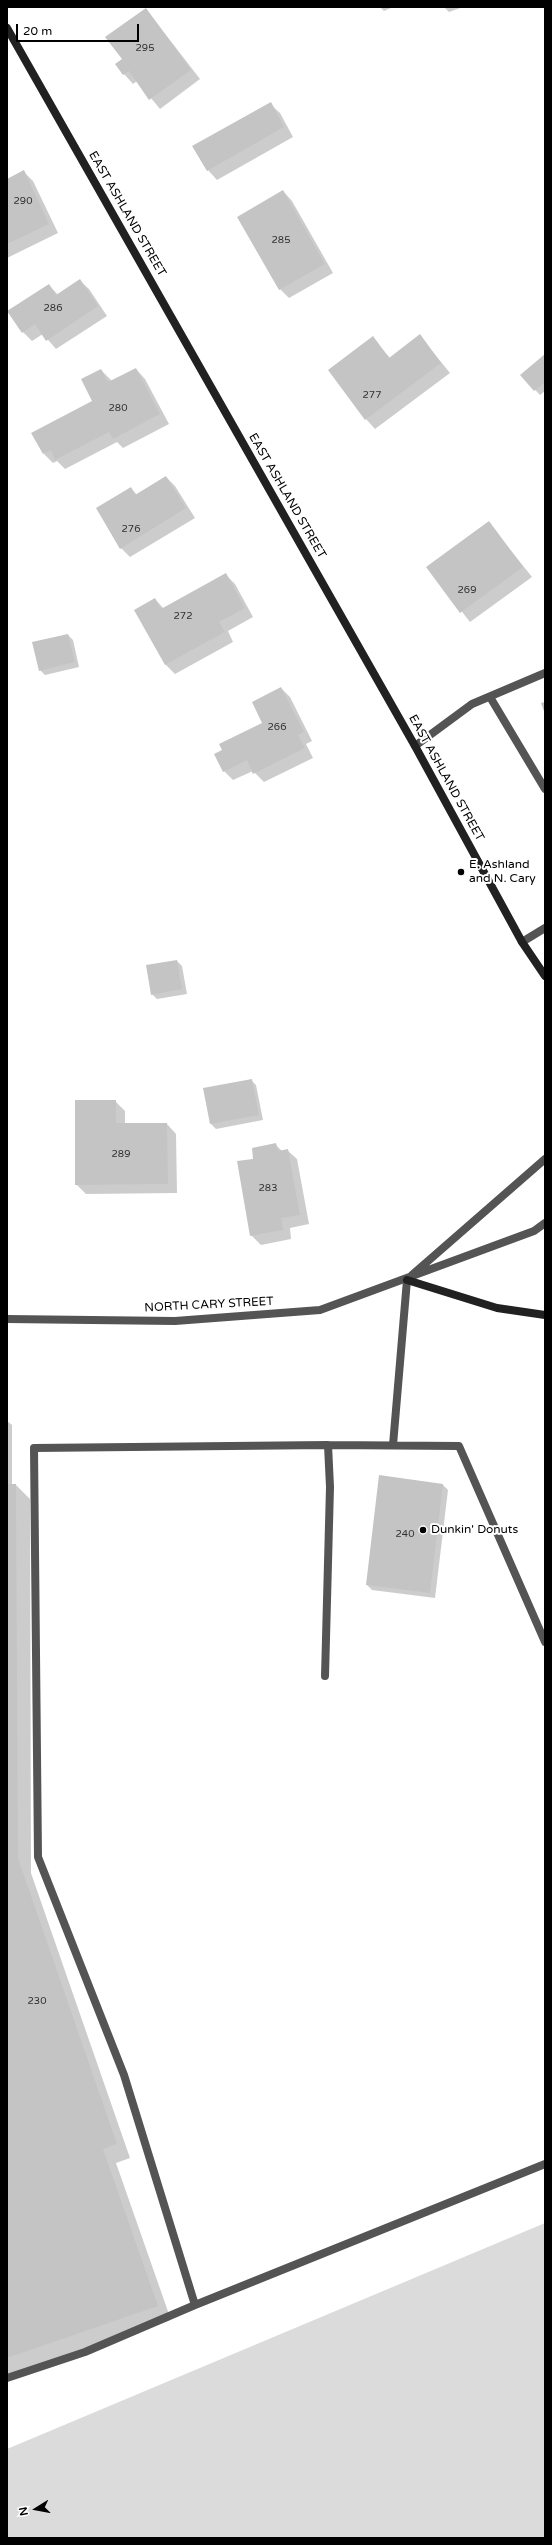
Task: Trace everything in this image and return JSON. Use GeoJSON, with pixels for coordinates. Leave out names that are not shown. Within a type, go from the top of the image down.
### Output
{"type":"FeatureCollection","features":[{"type":"Feature","properties":{"kind":"main road","name":"EAST ASHLAND STREET"},"geometry":{"type":"LineString","coordinates":[[7,28],[415,746],[522,942],[545,976]]}},
{"type":"Feature","properties":{"kind":"main road"},"geometry":{"type":"LineString","coordinates":[[406,1280],[497,1308],[545,1315]]}},
{"type":"Feature","properties":{"kind":"street"},"geometry":{"type":"LineString","coordinates":[[415,746],[472,704],[545,673]]}},
{"type":"Feature","properties":{"kind":"street"},"geometry":{"type":"LineString","coordinates":[[490,697],[545,789]]}},
{"type":"Feature","properties":{"kind":"street"},"geometry":{"type":"LineString","coordinates":[[522,942],[545,928]]}},
{"type":"Feature","properties":{"kind":"street","name":"NORTH CARY STREET"},"geometry":{"type":"LineString","coordinates":[[406,1280],[545,1159]]}},
{"type":"Feature","properties":{"kind":"street","name":"NORTH CARY STREET"},"geometry":{"type":"LineString","coordinates":[[7,1319],[175,1321],[320,1310],[406,1280],[534,1231],[545,1223]]}},
{"type":"Feature","properties":{"kind":"street"},"geometry":{"type":"LineString","coordinates":[[393,1445],[406,1280]]}},
{"type":"Feature","properties":{"kind":"street"},"geometry":{"type":"LineString","coordinates":[[325,1676],[330,1487],[328,1445]]}},
{"type":"Feature","properties":{"kind":"street"},"geometry":{"type":"LineString","coordinates":[[195,2305],[124,2075],[38,1857],[34,1448],[328,1445],[459,1446],[545,1642]]}},
{"type":"Feature","properties":{"kind":"street"},"geometry":{"type":"LineString","coordinates":[[7,2378],[86,2352],[195,2305],[545,2164]]}},
{"type":"Feature","properties":{"kind":"shaded area"},"geometry":{"type":"Polygon","coordinates":[[[545,2223],[545,2538],[7,2538],[7,2449],[545,2223]]]}},
{"type":"Feature","properties":{"kind":"building"},"geometry":{"type":"Polygon","coordinates":[[[146,8],[191,70],[149,100],[129,71],[123,75],[115,64],[122,59],[105,37],[146,8]]]}},
{"type":"Feature","properties":{"kind":"building"},"geometry":{"type":"Polygon","coordinates":[[[271,102],[284,127],[207,171],[192,146],[271,102]]]}},
{"type":"Feature","properties":{"kind":"building"},"geometry":{"type":"Polygon","coordinates":[[[24,170],[49,224],[7,244],[7,179],[24,170]]]}},
{"type":"Feature","properties":{"kind":"building"},"geometry":{"type":"Polygon","coordinates":[[[283,190],[325,264],[279,290],[237,217],[283,190]]]}},
{"type":"Feature","properties":{"kind":"building"},"geometry":{"type":"Polygon","coordinates":[[[80,279],[98,306],[46,341],[35,324],[22,333],[7,311],[49,284],[56,295],[80,279]]]}},
{"type":"Feature","properties":{"kind":"building"},"geometry":{"type":"Polygon","coordinates":[[[420,334],[441,363],[365,420],[328,370],[373,336],[389,358],[420,334]]]}},
{"type":"Feature","properties":{"kind":"building"},"geometry":{"type":"Polygon","coordinates":[[[545,354],[545,382],[534,391],[520,375],[545,354]]]}},
{"type":"Feature","properties":{"kind":"building"},"geometry":{"type":"Polygon","coordinates":[[[136,368],[160,414],[113,439],[109,432],[55,460],[51,450],[43,454],[31,433],[92,401],[81,379],[101,369],[108,382],[136,368]]]}},
{"type":"Feature","properties":{"kind":"building"},"geometry":{"type":"Polygon","coordinates":[[[166,476],[186,508],[120,549],[96,508],[131,487],[135,495],[166,476]]]}},
{"type":"Feature","properties":{"kind":"building"},"geometry":{"type":"Polygon","coordinates":[[[489,521],[523,567],[460,613],[426,567],[489,521]]]}},
{"type":"Feature","properties":{"kind":"building"},"geometry":{"type":"Polygon","coordinates":[[[226,573],[245,608],[219,622],[225,632],[165,665],[134,610],[155,598],[161,609],[226,573]]]}},
{"type":"Feature","properties":{"kind":"building"},"geometry":{"type":"Polygon","coordinates":[[[68,634],[75,662],[39,671],[32,642],[68,634]]]}},
{"type":"Feature","properties":{"kind":"building"},"geometry":{"type":"Polygon","coordinates":[[[281,687],[304,732],[298,735],[305,748],[253,774],[247,760],[223,772],[214,754],[222,750],[219,744],[262,723],[252,702],[281,687]]]}},
{"type":"Feature","properties":{"kind":"building"},"geometry":{"type":"Polygon","coordinates":[[[545,702],[545,714],[541,703],[545,702]]]}},
{"type":"Feature","properties":{"kind":"building"},"geometry":{"type":"Polygon","coordinates":[[[177,960],[182,989],[151,995],[146,965],[177,960]]]}},
{"type":"Feature","properties":{"kind":"building"},"geometry":{"type":"Polygon","coordinates":[[[252,1079],[259,1115],[210,1124],[203,1088],[252,1079]]]}},
{"type":"Feature","properties":{"kind":"building"},"geometry":{"type":"Polygon","coordinates":[[[75,1100],[116,1100],[116,1123],[167,1123],[168,1184],[75,1185],[75,1100]]]}},
{"type":"Feature","properties":{"kind":"building"},"geometry":{"type":"Polygon","coordinates":[[[276,1143],[278,1151],[288,1149],[300,1215],[281,1218],[283,1230],[250,1236],[237,1161],[253,1159],[252,1148],[276,1143]]]}},
{"type":"Feature","properties":{"kind":"building"},"geometry":{"type":"Polygon","coordinates":[[[379,1475],[443,1484],[430,1593],[366,1585],[379,1475]]]}},
{"type":"Feature","properties":{"kind":"building"},"geometry":{"type":"Polygon","coordinates":[[[7,1484],[16,1484],[18,1858],[117,2144],[103,2149],[158,2306],[7,2358],[7,1484]]]}},
{"type":"Feature","properties":{"kind":"place","name":"E. Ashland and N. Cary"},"geometry":{"type":"Point","coordinates":[461,872]}},
{"type":"Feature","properties":{"kind":"place","name":"Dunkin' Donuts"},"geometry":{"type":"Point","coordinates":[423,1530]}}]}
